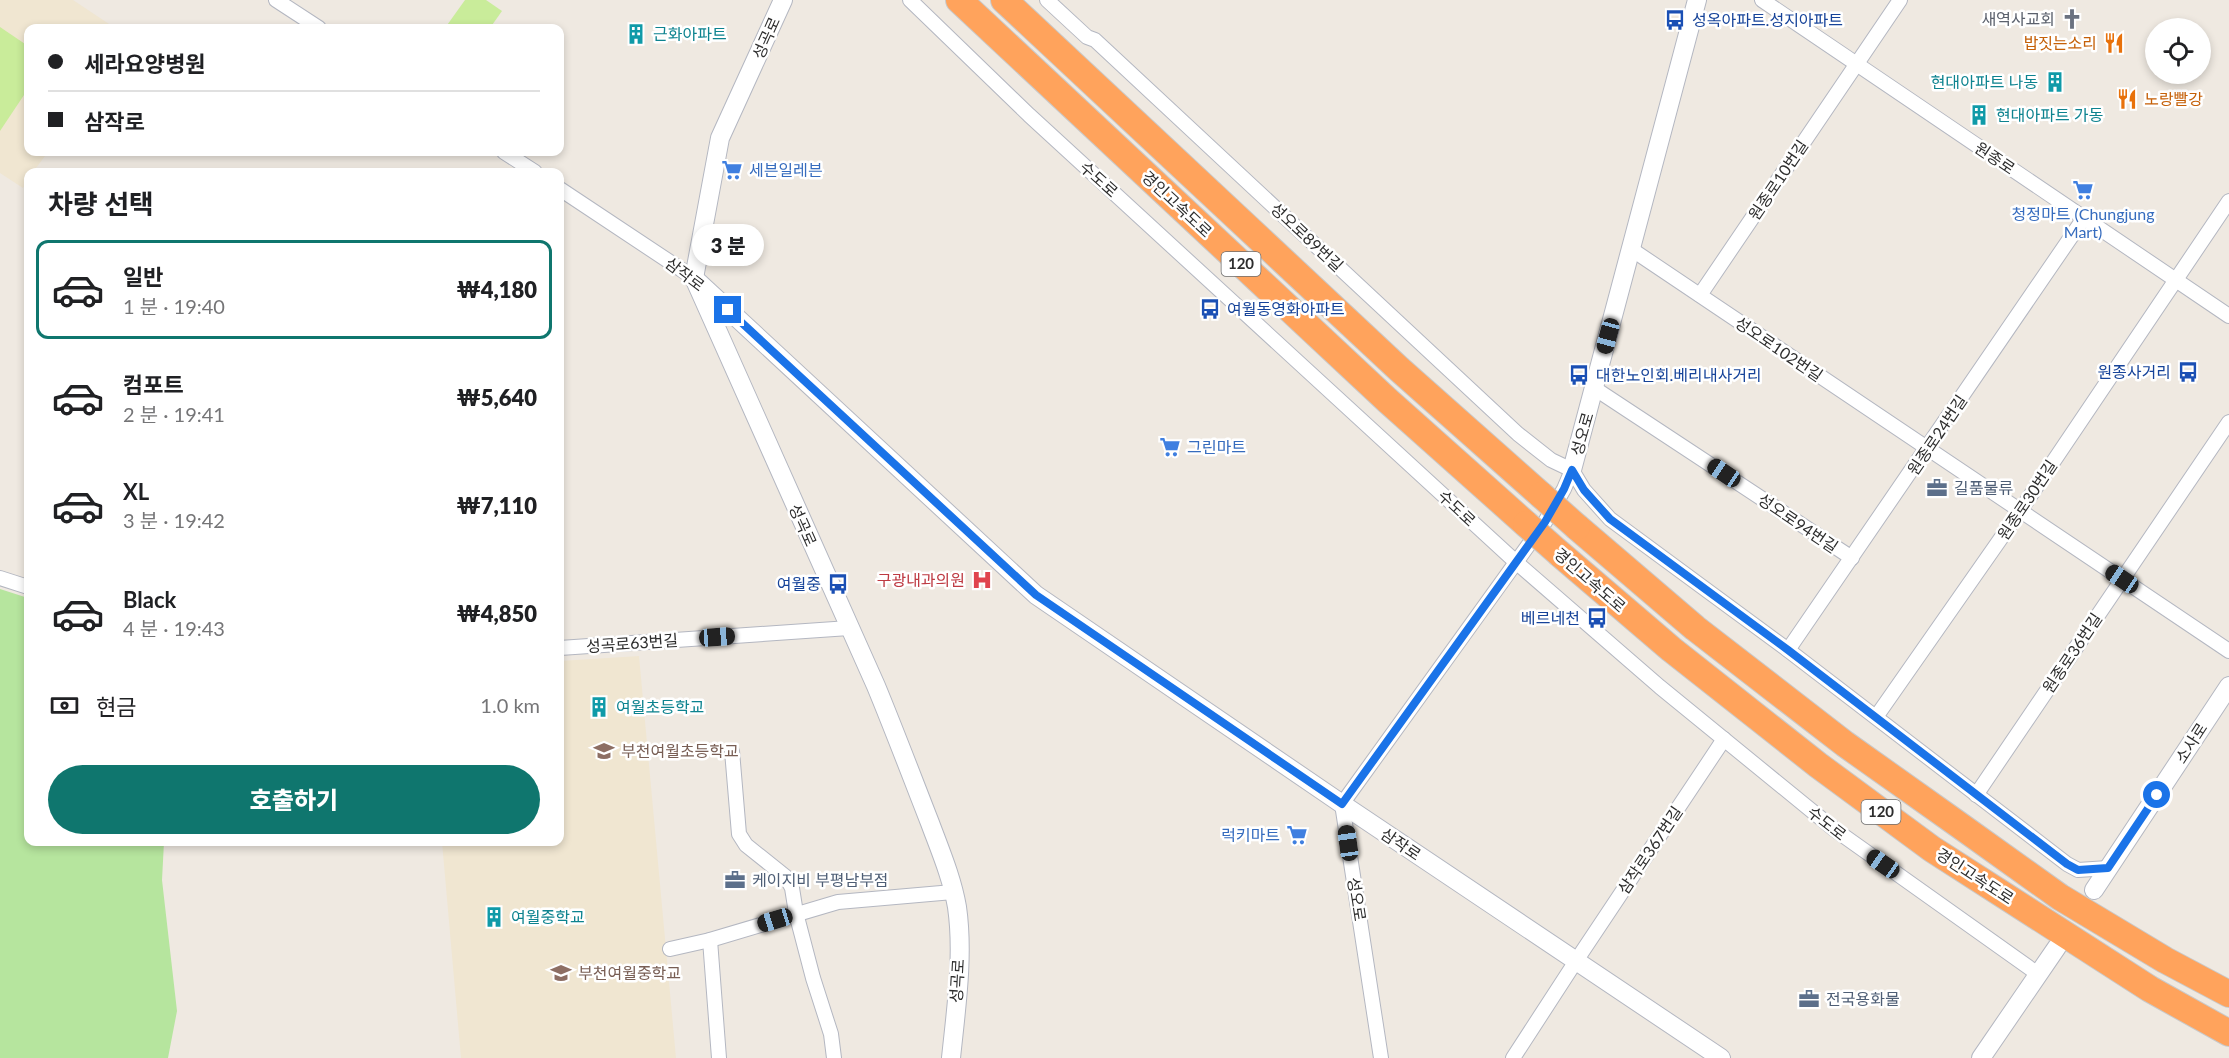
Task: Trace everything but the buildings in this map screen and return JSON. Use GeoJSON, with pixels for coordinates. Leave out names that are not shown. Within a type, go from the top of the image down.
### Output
{"type":"FeatureCollection","features":[{"type":"Feature","properties":{"kind":"highway","name":"경인고속도로"},"geometry":{"type":"LineString","coordinates":[[958,0],[1387,400],[1671,649],[1818,765],[1932,849],[2150,989],[2229,1033]]}},
{"type":"Feature","properties":{"kind":"highway","name":"경인고속도로"},"geometry":{"type":"LineString","coordinates":[[1004,0],[1390,361],[1695,628],[1845,744],[2060,897],[2165,960],[2229,994]]}},
{"type":"Feature","properties":{"kind":"street"},"geometry":{"type":"LineString","coordinates":[[276,0],[312,24]]}},
{"type":"Feature","properties":{"kind":"street","name":"성곡로"},"geometry":{"type":"LineString","coordinates":[[783,0],[720,138],[694,278],[899,742],[944,862],[956,905],[959,936],[958,993],[951,1058]]}},
{"type":"Feature","properties":{"kind":"street","name":"수도로"},"geometry":{"type":"LineString","coordinates":[[910,0],[1029,115],[1517,563],[1660,687],[1833,829],[2038,974]]}},
{"type":"Feature","properties":{"kind":"street","name":"성오로89번길"},"geometry":{"type":"LineString","coordinates":[[1047,0],[1088,37],[1095,40],[1518,434],[1551,460],[1572,470]]}},
{"type":"Feature","properties":{"kind":"street","name":"성오로"},"geometry":{"type":"LineString","coordinates":[[1381,1058],[1342,804],[1517,563],[1558,502],[1572,470],[1697,0]]}},
{"type":"Feature","properties":{"kind":"street","name":"원종로"},"geometry":{"type":"LineString","coordinates":[[1762,0],[2229,316]]}},
{"type":"Feature","properties":{"kind":"street","name":"원종로10번길"},"geometry":{"type":"LineString","coordinates":[[1700,295],[1899,0]]}},
{"type":"Feature","properties":{"kind":"street"},"geometry":{"type":"LineString","coordinates":[[510,156],[529,168]]}},
{"type":"Feature","properties":{"kind":"street","name":"삼작로"},"geometry":{"type":"LineString","coordinates":[[564,192],[694,278],[1036,595],[1721,1058]]}},
{"type":"Feature","properties":{"kind":"street","name":"원종로30번길"},"geometry":{"type":"LineString","coordinates":[[1876,717],[2020,511],[2229,201]]}},
{"type":"Feature","properties":{"kind":"street","name":"원종로24번길"},"geometry":{"type":"LineString","coordinates":[[1788,650],[2084,218]]}},
{"type":"Feature","properties":{"kind":"street","name":"성오로102번길"},"geometry":{"type":"LineString","coordinates":[[1631,249],[2229,651]]}},
{"type":"Feature","properties":{"kind":"street","name":"성오로94번길"},"geometry":{"type":"LineString","coordinates":[[1594,388],[1852,558]]}},
{"type":"Feature","properties":{"kind":"street","name":"원종로36번길"},"geometry":{"type":"LineString","coordinates":[[1976,795],[2229,422]]}},
{"type":"Feature","properties":{"kind":"street"},"geometry":{"type":"LineString","coordinates":[[1572,470],[1584,490],[1610,519],[1788,650],[2067,864],[2078,870],[2108,868]]}},
{"type":"Feature","properties":{"kind":"street"},"geometry":{"type":"LineString","coordinates":[[0,578],[24,586]]}},
{"type":"Feature","properties":{"kind":"street","name":"성곡로63번길"},"geometry":{"type":"LineString","coordinates":[[564,648],[849,628]]}},
{"type":"Feature","properties":{"kind":"street","name":"소사로"},"geometry":{"type":"LineString","coordinates":[[2094,890],[2229,686]]}},
{"type":"Feature","properties":{"kind":"street","name":"삼작로367번길"},"geometry":{"type":"LineString","coordinates":[[1513,1058],[1724,740]]}},
{"type":"Feature","properties":{"kind":"street"},"geometry":{"type":"LineString","coordinates":[[732,751],[740,834],[746,845],[786,877],[792,888],[813,978],[831,1034],[834,1058]]}},
{"type":"Feature","properties":{"kind":"street"},"geometry":{"type":"LineString","coordinates":[[670,949],[710,940],[838,902],[953,892]]}},
{"type":"Feature","properties":{"kind":"street"},"geometry":{"type":"LineString","coordinates":[[710,940],[719,1058]]}},
{"type":"Feature","properties":{"kind":"street"},"geometry":{"type":"LineString","coordinates":[[1981,1058],[2057,947]]}},
{"type":"Feature","properties":{"kind":"shaded area"},"geometry":{"type":"Polygon","coordinates":[[[0,0],[73,0],[109,24],[24,24],[24,156],[45,156],[36,168],[24,168],[23,188],[0,173],[0,0]]]}},
{"type":"Feature","properties":{"kind":"shaded area","name":"부천여월중학교"},"geometry":{"type":"Polygon","coordinates":[[[639,656],[676,1058],[461,1058],[442,846],[564,846],[564,661],[639,656]]]}},
{"type":"Feature","properties":{"kind":"green space"},"geometry":{"type":"Polygon","coordinates":[[[465,0],[486,0],[502,11],[493,24],[448,24],[465,0]]]}},
{"type":"Feature","properties":{"kind":"green space"},"geometry":{"type":"Polygon","coordinates":[[[0,27],[24,43],[24,95],[0,131],[0,27]]]}},
{"type":"Feature","properties":{"kind":"green space"},"geometry":{"type":"Polygon","coordinates":[[[0,589],[24,597],[24,846],[164,846],[162,880],[177,1011],[168,1058],[0,1058],[0,589]]]}},
{"type":"Feature","properties":{"kind":"place","name":"새역사교회"},"geometry":{"type":"Point","coordinates":[2072,19]}},
{"type":"Feature","properties":{"kind":"place","name":"성옥아파트.성지아파트"},"geometry":{"type":"Point","coordinates":[1675,20]}},
{"type":"Feature","properties":{"kind":"place","name":"근화아파트"},"geometry":{"type":"Point","coordinates":[636,34]}},
{"type":"Feature","properties":{"kind":"place","name":"밥짓는소리"},"geometry":{"type":"Point","coordinates":[2114,43]}},
{"type":"Feature","properties":{"kind":"place","name":"현대아파트 나동"},"geometry":{"type":"Point","coordinates":[2055,82]}},
{"type":"Feature","properties":{"kind":"place","name":"노랑빨강"},"geometry":{"type":"Point","coordinates":[2127,99]}},
{"type":"Feature","properties":{"kind":"place","name":"현대아파트 가동"},"geometry":{"type":"Point","coordinates":[1979,115]}},
{"type":"Feature","properties":{"kind":"place","name":"세븐일레븐"},"geometry":{"type":"Point","coordinates":[732,170]}},
{"type":"Feature","properties":{"kind":"place","name":"청정마트 (Chungjung Mart)"},"geometry":{"type":"Point","coordinates":[2083,190]}},
{"type":"Feature","properties":{"kind":"place","name":"여월동영화아파트"},"geometry":{"type":"Point","coordinates":[1210,309]}},
{"type":"Feature","properties":{"kind":"place","name":"원종사거리"},"geometry":{"type":"Point","coordinates":[2188,372]}},
{"type":"Feature","properties":{"kind":"place","name":"대한노인회.베리내사거리"},"geometry":{"type":"Point","coordinates":[1579,375]}},
{"type":"Feature","properties":{"kind":"place","name":"그린마트"},"geometry":{"type":"Point","coordinates":[1170,447]}},
{"type":"Feature","properties":{"kind":"place","name":"길품물류"},"geometry":{"type":"Point","coordinates":[1937,488]}},
{"type":"Feature","properties":{"kind":"place","name":"구광내과의원"},"geometry":{"type":"Point","coordinates":[982,580]}},
{"type":"Feature","properties":{"kind":"place","name":"여월중"},"geometry":{"type":"Point","coordinates":[838,584]}},
{"type":"Feature","properties":{"kind":"place","name":"베르네천"},"geometry":{"type":"Point","coordinates":[1597,618]}},
{"type":"Feature","properties":{"kind":"place","name":"여월초등학교"},"geometry":{"type":"Point","coordinates":[599,707]}},
{"type":"Feature","properties":{"kind":"place","name":"부천여월초등학교"},"geometry":{"type":"Point","coordinates":[604,751]}},
{"type":"Feature","properties":{"kind":"place","name":"럭키마트"},"geometry":{"type":"Point","coordinates":[1297,835]}},
{"type":"Feature","properties":{"kind":"place","name":"케이지비 부평남부점"},"geometry":{"type":"Point","coordinates":[735,880]}},
{"type":"Feature","properties":{"kind":"place","name":"여월중학교"},"geometry":{"type":"Point","coordinates":[494,917]}},
{"type":"Feature","properties":{"kind":"place","name":"부천여월중학교"},"geometry":{"type":"Point","coordinates":[561,973]}},
{"type":"Feature","properties":{"kind":"place","name":"전국용화물"},"geometry":{"type":"Point","coordinates":[1809,999]}},
{"type":"Feature","properties":{"kind":"route"},"geometry":{"type":"LineString","coordinates":[[728,310],[1036,595],[1342,804],[1517,563],[1558,502],[1572,470],[1584,490],[1610,519],[1788,650],[2067,864],[2078,870],[2108,868],[2157,795]]}}]}
